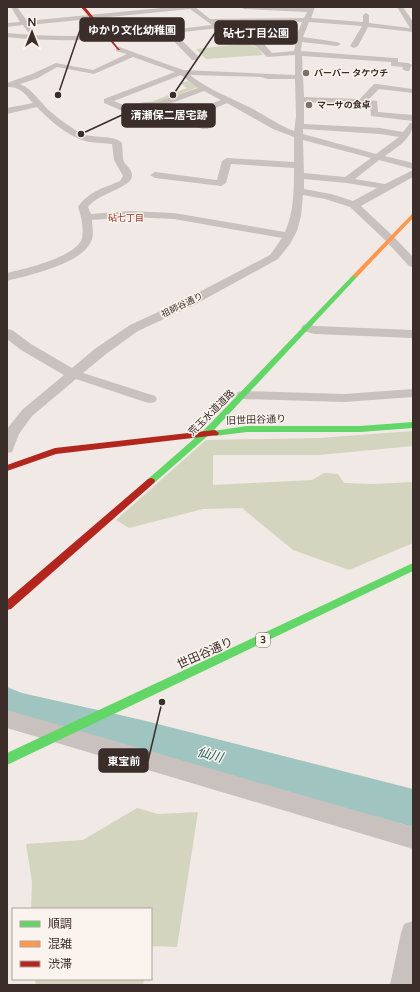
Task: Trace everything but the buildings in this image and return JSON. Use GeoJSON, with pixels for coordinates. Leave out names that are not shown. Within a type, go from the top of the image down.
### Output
{"type":"FeatureCollection","features":[{"type":"Feature","properties":{"kind":"main road"},"geometry":{"type":"LineString","coordinates":[[83,7],[119,49]]}},
{"type":"Feature","properties":{"kind":"main road","name":"荒玉水道道路"},"geometry":{"type":"LineString","coordinates":[[7,606],[206,433],[307,328],[413,214]]}},
{"type":"Feature","properties":{"kind":"main road","name":"旧世田谷通り"},"geometry":{"type":"LineString","coordinates":[[7,468],[55,451],[206,433],[247,429],[360,428],[413,425]]}},
{"type":"Feature","properties":{"kind":"main road","name":"世田谷通り"},"geometry":{"type":"LineString","coordinates":[[7,759],[413,568]]}},
{"type":"Feature","properties":{"kind":"street"},"geometry":{"type":"LineString","coordinates":[[7,25],[91,17],[145,9],[191,7],[207,20],[260,44],[270,55],[297,53],[395,60],[394,64],[408,65],[406,70]]}},
{"type":"Feature","properties":{"kind":"street"},"geometry":{"type":"LineString","coordinates":[[244,7],[313,10]]}},
{"type":"Feature","properties":{"kind":"street"},"geometry":{"type":"LineString","coordinates":[[207,20],[307,20],[413,29],[410,18],[400,7]]}},
{"type":"Feature","properties":{"kind":"street"},"geometry":{"type":"LineString","coordinates":[[14,8],[35,39]]}},
{"type":"Feature","properties":{"kind":"street"},"geometry":{"type":"LineString","coordinates":[[7,9],[22,8]]}},
{"type":"Feature","properties":{"kind":"street"},"geometry":{"type":"LineString","coordinates":[[145,9],[194,58]]}},
{"type":"Feature","properties":{"kind":"street","name":"祖師谷通り"},"geometry":{"type":"LineString","coordinates":[[7,448],[12,433],[19,421],[101,351],[134,328],[190,302],[274,257],[281,250],[289,236],[296,218],[300,191],[300,99],[299,59],[297,53],[307,20],[313,10]]}},
{"type":"Feature","properties":{"kind":"street"},"geometry":{"type":"LineString","coordinates":[[354,46],[366,24],[366,15],[361,15]]}},
{"type":"Feature","properties":{"kind":"street"},"geometry":{"type":"LineString","coordinates":[[7,35],[35,39],[109,38],[220,26]]}},
{"type":"Feature","properties":{"kind":"street"},"geometry":{"type":"LineString","coordinates":[[261,34],[303,33],[337,44]]}},
{"type":"Feature","properties":{"kind":"street"},"geometry":{"type":"LineString","coordinates":[[119,49],[182,72],[255,72],[268,77],[299,78]]}},
{"type":"Feature","properties":{"kind":"street"},"geometry":{"type":"LineString","coordinates":[[10,84],[35,76],[56,65],[94,72],[132,55]]}},
{"type":"Feature","properties":{"kind":"street"},"geometry":{"type":"LineString","coordinates":[[182,72],[196,84],[250,111],[276,127],[299,131],[378,158],[413,166]]}},
{"type":"Feature","properties":{"kind":"street"},"geometry":{"type":"LineString","coordinates":[[182,72],[107,101],[125,109],[145,104],[158,104],[205,88]]}},
{"type":"Feature","properties":{"kind":"street"},"geometry":{"type":"LineString","coordinates":[[10,84],[25,89],[49,115],[78,135],[90,139],[114,141],[124,137]]}},
{"type":"Feature","properties":{"kind":"street"},"geometry":{"type":"LineString","coordinates":[[362,102],[377,86],[413,91]]}},
{"type":"Feature","properties":{"kind":"street"},"geometry":{"type":"LineString","coordinates":[[300,99],[374,103],[374,114],[413,118]]}},
{"type":"Feature","properties":{"kind":"street"},"geometry":{"type":"LineString","coordinates":[[205,127],[192,121],[208,108],[227,100]]}},
{"type":"Feature","properties":{"kind":"street"},"geometry":{"type":"LineString","coordinates":[[7,111],[39,104]]}},
{"type":"Feature","properties":{"kind":"street"},"geometry":{"type":"LineString","coordinates":[[347,180],[378,158],[405,135],[413,126]]}},
{"type":"Feature","properties":{"kind":"street"},"geometry":{"type":"LineString","coordinates":[[299,131],[380,131],[405,135]]}},
{"type":"Feature","properties":{"kind":"street"},"geometry":{"type":"LineString","coordinates":[[7,277],[37,269],[72,254],[80,248],[87,238],[88,217],[83,206],[85,202],[94,195],[124,183],[126,180],[127,171],[118,159],[118,146],[114,141]]}},
{"type":"Feature","properties":{"kind":"street"},"geometry":{"type":"LineString","coordinates":[[155,174],[221,183],[227,161],[299,171],[385,187]]}},
{"type":"Feature","properties":{"kind":"street"},"geometry":{"type":"LineString","coordinates":[[354,205],[413,173]]}},
{"type":"Feature","properties":{"kind":"street"},"geometry":{"type":"LineString","coordinates":[[300,191],[327,196],[354,205],[390,239],[413,264]]}},
{"type":"Feature","properties":{"kind":"street"},"geometry":{"type":"LineString","coordinates":[[88,217],[130,214],[174,216],[289,236]]}},
{"type":"Feature","properties":{"kind":"street"},"geometry":{"type":"LineString","coordinates":[[307,328],[316,330],[413,334]]}},
{"type":"Feature","properties":{"kind":"street"},"geometry":{"type":"LineString","coordinates":[[7,333],[26,347],[73,374],[150,399]]}},
{"type":"Feature","properties":{"kind":"street"},"geometry":{"type":"LineString","coordinates":[[243,395],[344,398],[413,392]]}},
{"type":"Feature","properties":{"kind":"street"},"geometry":{"type":"LineString","coordinates":[[7,719],[413,838]]}},
{"type":"Feature","properties":{"kind":"street"},"geometry":{"type":"LineString","coordinates":[[403,985],[413,932]]}},
{"type":"Feature","properties":{"kind":"green space"},"geometry":{"type":"Polygon","coordinates":[[[249,43],[259,49],[263,55],[206,59],[196,49],[249,43]]]}},
{"type":"Feature","properties":{"kind":"green space"},"geometry":{"type":"Polygon","coordinates":[[[189,81],[198,87],[157,103],[148,103],[187,88],[180,83],[189,81]]]}},
{"type":"Feature","properties":{"kind":"green space"},"geometry":{"type":"Polygon","coordinates":[[[413,431],[413,446],[319,455],[213,455],[213,485],[312,480],[324,473],[338,474],[344,483],[373,484],[413,482],[413,543],[349,570],[293,550],[242,508],[203,509],[129,528],[116,520],[206,440],[320,438],[413,431]]]}},
{"type":"Feature","properties":{"kind":"green space"},"geometry":{"type":"Polygon","coordinates":[[[137,808],[158,814],[198,812],[177,947],[152,946],[152,908],[31,908],[32,882],[26,844],[83,840],[137,808]]]}},
{"type":"Feature","properties":{"kind":"green space"},"geometry":{"type":"Polygon","coordinates":[[[35,980],[144,980],[143,985],[36,985],[35,980]]]}},
{"type":"Feature","properties":{"kind":"waterway","name":"仙川"},"geometry":{"type":"LineString","coordinates":[[7,702],[15,707],[142,736],[413,808]]}},
{"type":"Feature","properties":{"kind":"traffic: fast"},"geometry":{"type":"LineString","coordinates":[[151,481],[206,433],[355,276]]}},
{"type":"Feature","properties":{"kind":"traffic: fast"},"geometry":{"type":"LineString","coordinates":[[215,433],[247,429],[360,429],[413,425]]}},
{"type":"Feature","properties":{"kind":"traffic: fast"},"geometry":{"type":"LineString","coordinates":[[7,759],[413,567]]}},
{"type":"Feature","properties":{"kind":"traffic: slow"},"geometry":{"type":"LineString","coordinates":[[355,276],[413,215]]}},
{"type":"Feature","properties":{"kind":"traffic: jam"},"geometry":{"type":"LineString","coordinates":[[83,7],[119,49]]}},
{"type":"Feature","properties":{"kind":"traffic: jam"},"geometry":{"type":"LineString","coordinates":[[7,468],[55,451],[215,433]]}},
{"type":"Feature","properties":{"kind":"traffic: jam"},"geometry":{"type":"LineString","coordinates":[[7,606],[151,481]]}},
{"type":"Feature","properties":{"kind":"place","name":"バーバー タケウチ"},"geometry":{"type":"Point","coordinates":[306,73]}},
{"type":"Feature","properties":{"kind":"place","name":"ゆかり文化幼稚園"},"geometry":{"type":"Point","coordinates":[58,95]}},
{"type":"Feature","properties":{"kind":"place","name":"砧七丁目公園"},"geometry":{"type":"Point","coordinates":[173,95]}},
{"type":"Feature","properties":{"kind":"place","name":"マーサの食卓"},"geometry":{"type":"Point","coordinates":[309,105]}},
{"type":"Feature","properties":{"kind":"place","name":"清瀬保二居宅跡"},"geometry":{"type":"Point","coordinates":[81,134]}},
{"type":"Feature","properties":{"kind":"place","name":"東宝前"},"geometry":{"type":"Point","coordinates":[162,702]}},
{"type":"Feature","properties":{"kind":"district","name":"砧七丁目"},"geometry":{"type":"Point","coordinates":[126,218]}}]}
